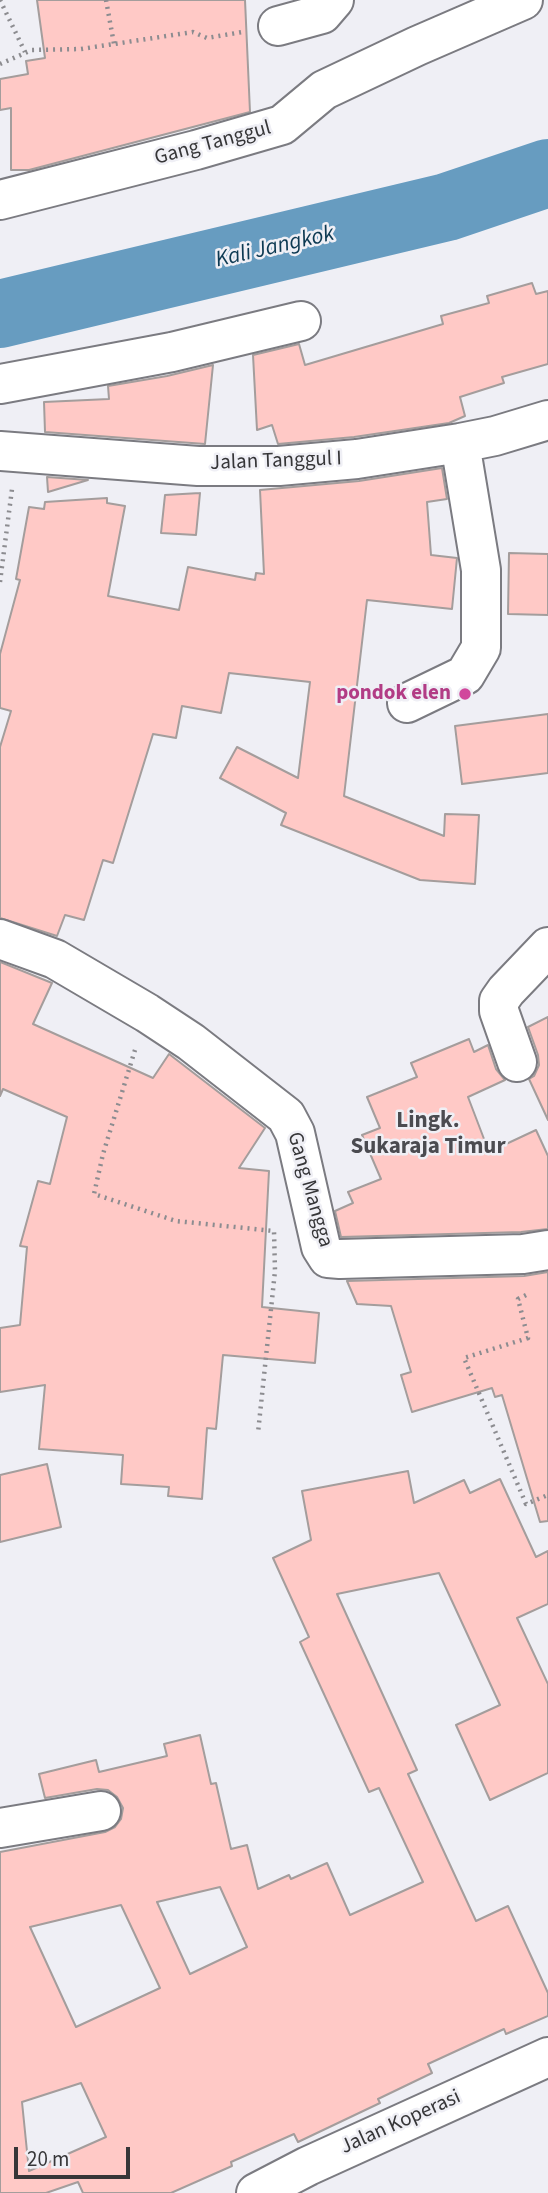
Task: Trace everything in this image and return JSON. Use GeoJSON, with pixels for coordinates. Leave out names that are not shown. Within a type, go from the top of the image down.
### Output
{"type":"FeatureCollection","features":[{"type":"Feature","properties":{"kind":"street"},"geometry":{"type":"LineString","coordinates":[[278,26],[322,14],[334,0]]}},
{"type":"Feature","properties":{"kind":"street","name":"Gang Tanggul"},"geometry":{"type":"LineString","coordinates":[[0,200],[282,125],[324,90],[523,0]]}},
{"type":"Feature","properties":{"kind":"street"},"geometry":{"type":"LineString","coordinates":[[0,384],[172,352],[301,321]]}},
{"type":"Feature","properties":{"kind":"street","name":"Jalan Tanggul I"},"geometry":{"type":"LineString","coordinates":[[8,452],[198,466],[279,466],[460,443],[548,420]]}},
{"type":"Feature","properties":{"kind":"street"},"geometry":{"type":"LineString","coordinates":[[407,703],[465,675],[481,648],[481,570],[460,443]]}},
{"type":"Feature","properties":{"kind":"street","name":"Gang Mangga"},"geometry":{"type":"LineString","coordinates":[[0,939],[55,959],[147,1013],[191,1042],[286,1116],[291,1124],[321,1247],[328,1258],[523,1254],[548,1250]]}},
{"type":"Feature","properties":{"kind":"street"},"geometry":{"type":"LineString","coordinates":[[517,1062],[499,1011],[499,1001],[548,947]]}},
{"type":"Feature","properties":{"kind":"street"},"geometry":{"type":"LineString","coordinates":[[0,1828],[102,1811]]}},
{"type":"Feature","properties":{"kind":"street","name":"Jalan Koperasi"},"geometry":{"type":"LineString","coordinates":[[256,2193],[307,2166],[548,2057]]}},
{"type":"Feature","properties":{"kind":"path"},"geometry":{"type":"LineString","coordinates":[[0,0],[25,52]]}},
{"type":"Feature","properties":{"kind":"path"},"geometry":{"type":"LineString","coordinates":[[106,0],[114,44]]}},
{"type":"Feature","properties":{"kind":"path"},"geometry":{"type":"LineString","coordinates":[[0,64],[25,52],[81,49],[193,32],[207,38],[278,26]]}},
{"type":"Feature","properties":{"kind":"path"},"geometry":{"type":"LineString","coordinates":[[0,582],[8,452]]}},
{"type":"Feature","properties":{"kind":"path"},"geometry":{"type":"LineString","coordinates":[[147,1013],[103,1154],[94,1194],[176,1222],[274,1231],[275,1271],[258,1433]]}},
{"type":"Feature","properties":{"kind":"path"},"geometry":{"type":"LineString","coordinates":[[528,1294],[518,1299],[528,1338],[464,1358],[526,1504],[548,1495]]}},
{"type":"Feature","properties":{"kind":"building"},"geometry":{"type":"Polygon","coordinates":[[[37,0],[245,0],[250,112],[29,170],[11,170],[11,108],[0,110],[0,79],[28,74],[26,61],[45,58],[37,0]]]}},
{"type":"Feature","properties":{"kind":"building"},"geometry":{"type":"Polygon","coordinates":[[[532,283],[536,294],[548,291],[548,364],[502,377],[504,383],[460,397],[465,416],[449,423],[354,437],[278,444],[272,425],[257,430],[253,355],[299,344],[305,365],[443,324],[441,316],[489,303],[487,296],[532,283]]]}},
{"type":"Feature","properties":{"kind":"building"},"geometry":{"type":"Polygon","coordinates":[[[213,365],[205,444],[45,432],[44,402],[109,399],[108,386],[213,365]]]}},
{"type":"Feature","properties":{"kind":"building"},"geometry":{"type":"Polygon","coordinates":[[[442,468],[447,499],[427,502],[431,555],[457,558],[452,609],[367,600],[344,796],[444,836],[445,814],[479,815],[475,884],[420,880],[281,825],[286,813],[220,778],[237,747],[298,778],[310,682],[229,673],[221,713],[182,706],[176,738],[153,734],[113,863],[103,860],[84,920],[65,915],[57,936],[0,918],[0,747],[11,711],[0,708],[0,654],[20,580],[16,579],[29,507],[44,509],[45,502],[107,498],[107,503],[125,506],[108,596],[179,610],[188,567],[255,580],[256,573],[264,574],[260,490],[359,481],[442,468]]]}},
{"type":"Feature","properties":{"kind":"building"},"geometry":{"type":"Polygon","coordinates":[[[47,477],[88,480],[48,492],[47,477]]]}},
{"type":"Feature","properties":{"kind":"building"},"geometry":{"type":"Polygon","coordinates":[[[200,493],[196,535],[161,533],[165,495],[200,493]]]}},
{"type":"Feature","properties":{"kind":"building"},"geometry":{"type":"Polygon","coordinates":[[[509,553],[548,554],[548,615],[508,614],[509,553]]]}},
{"type":"Feature","properties":{"kind":"building"},"geometry":{"type":"Polygon","coordinates":[[[548,714],[548,773],[462,784],[455,726],[548,714]]]}},
{"type":"Feature","properties":{"kind":"building"},"geometry":{"type":"Polygon","coordinates":[[[0,962],[52,983],[33,1024],[153,1078],[169,1054],[265,1128],[239,1168],[269,1171],[262,1307],[319,1313],[315,1363],[223,1355],[216,1429],[207,1428],[202,1499],[168,1496],[169,1487],[121,1484],[123,1455],[39,1449],[45,1385],[0,1392],[0,1328],[20,1325],[27,1247],[20,1246],[38,1181],[50,1184],[67,1117],[3,1089],[0,1096],[0,962]]]}},
{"type":"Feature","properties":{"kind":"building"},"geometry":{"type":"Polygon","coordinates":[[[548,1017],[548,1120],[529,1079],[534,1076],[539,1065],[528,1027],[548,1017]]]}},
{"type":"Feature","properties":{"kind":"building"},"geometry":{"type":"Polygon","coordinates":[[[469,1039],[474,1052],[488,1045],[496,1069],[505,1080],[468,1097],[489,1152],[536,1130],[548,1156],[548,1229],[341,1237],[335,1211],[353,1203],[348,1192],[381,1179],[362,1135],[380,1128],[367,1097],[417,1077],[411,1063],[469,1039]]]}},
{"type":"Feature","properties":{"kind":"building"},"geometry":{"type":"Polygon","coordinates":[[[548,1272],[548,1521],[540,1522],[502,1395],[495,1397],[492,1388],[412,1412],[401,1375],[411,1372],[391,1306],[357,1304],[347,1281],[524,1276],[548,1272]]]}},
{"type":"Feature","properties":{"kind":"building"},"geometry":{"type":"Polygon","coordinates":[[[47,1464],[61,1527],[0,1542],[0,1475],[47,1464]]]}},
{"type":"Feature","properties":{"kind":"building"},"geometry":{"type":"Polygon","coordinates":[[[408,1471],[414,1503],[464,1480],[470,1493],[500,1479],[536,1557],[548,1551],[548,1604],[517,1618],[548,1684],[548,1773],[490,1800],[456,1725],[500,1705],[439,1573],[337,1594],[417,1770],[408,1774],[476,1921],[508,1906],[548,1993],[548,2016],[506,2034],[504,2029],[428,2064],[432,2073],[378,2099],[380,2103],[298,2142],[294,2134],[171,2193],[83,2193],[78,2182],[46,2193],[0,2193],[0,1852],[105,1832],[115,1827],[121,1819],[123,1808],[117,1797],[108,1790],[97,1789],[45,1798],[39,1774],[96,1760],[99,1772],[167,1756],[164,1744],[200,1735],[211,1784],[216,1783],[231,1849],[247,1845],[258,1889],[289,1875],[291,1879],[327,1863],[350,1915],[423,1882],[379,1788],[369,1792],[300,1642],[309,1637],[273,1558],[311,1540],[302,1491],[408,1471]],[[220,1887],[157,1902],[190,1974],[247,1947],[220,1887]],[[121,1905],[30,1927],[76,2027],[160,1988],[121,1905]],[[81,2083],[22,2102],[29,2171],[106,2137],[81,2083]]]}},
{"type":"Feature","properties":{"kind":"waterway","name":"Kali Jangkok"},"geometry":{"type":"LineString","coordinates":[[0,314],[447,207],[548,173]]}},
{"type":"Feature","properties":{"kind":"place","name":"pondok elen"},"geometry":{"type":"Point","coordinates":[465,694]}},
{"type":"Feature","properties":{"kind":"district","name":"Lingk. Sukaraja Timur"},"geometry":{"type":"Point","coordinates":[428,1135]}}]}
